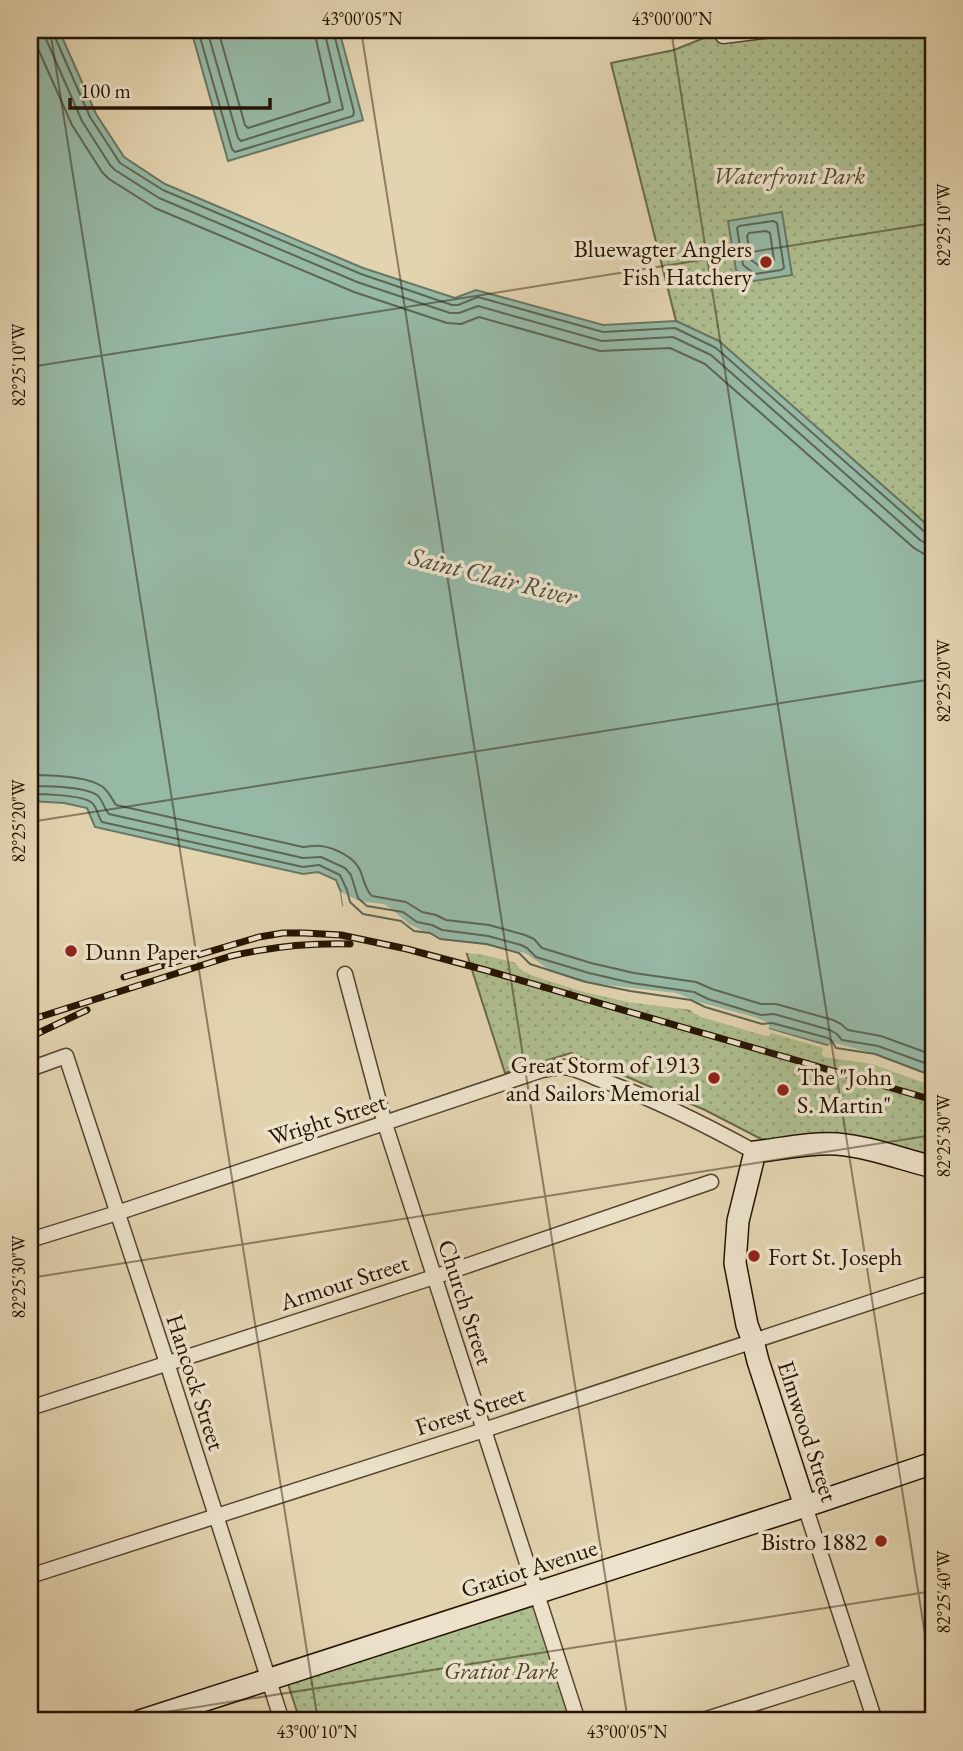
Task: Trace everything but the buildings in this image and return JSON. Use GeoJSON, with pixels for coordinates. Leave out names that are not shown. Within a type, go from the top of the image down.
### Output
{"type":"FeatureCollection","features":[{"type":"Feature","properties":{"kind":"street"},"geometry":{"type":"LineString","coordinates":[[723,36],[772,30]]}},
{"type":"Feature","properties":{"kind":"street","name":"Church Street"},"geometry":{"type":"LineString","coordinates":[[345,974],[385,1124],[578,1721]]}},
{"type":"Feature","properties":{"kind":"street","name":"Hancock Street"},"geometry":{"type":"LineString","coordinates":[[30,1069],[66,1056],[282,1721]]}},
{"type":"Feature","properties":{"kind":"street","name":"Wright Street"},"geometry":{"type":"LineString","coordinates":[[30,1240],[542,1070],[564,1067],[639,1094],[702,1123],[755,1152]]}},
{"type":"Feature","properties":{"kind":"street"},"geometry":{"type":"LineString","coordinates":[[755,1152],[814,1144],[836,1144],[868,1149],[933,1167]]}},
{"type":"Feature","properties":{"kind":"street","name":"Elmwood Street"},"geometry":{"type":"LineString","coordinates":[[755,1152],[738,1222],[735,1263],[747,1325],[875,1721]]}},
{"type":"Feature","properties":{"kind":"street","name":"Armour Street"},"geometry":{"type":"LineString","coordinates":[[30,1408],[434,1277],[711,1182]]}},
{"type":"Feature","properties":{"kind":"street","name":"Forest Street"},"geometry":{"type":"LineString","coordinates":[[30,1576],[923,1285]]}},
{"type":"Feature","properties":{"kind":"street","name":"Gratiot Avenue"},"geometry":{"type":"LineString","coordinates":[[140,1721],[933,1463]]}},
{"type":"Feature","properties":{"kind":"street"},"geometry":{"type":"LineString","coordinates":[[700,1721],[858,1671]]}},
{"type":"Feature","properties":{"kind":"green space","name":"Waterfront Park"},"geometry":{"type":"Polygon","coordinates":[[[933,30],[933,530],[719,341],[676,321],[611,63],[674,50],[719,32],[933,30]]]}},
{"type":"Feature","properties":{"kind":"green space"},"geometry":{"type":"Polygon","coordinates":[[[465,948],[660,1003],[768,1029],[873,1061],[933,1083],[933,1157],[761,1139],[705,1110],[571,1053],[505,1073],[465,948]]]}},
{"type":"Feature","properties":{"kind":"green space","name":"Gratiot Park"},"geometry":{"type":"Polygon","coordinates":[[[539,1604],[576,1721],[300,1721],[288,1684],[539,1604]]]}},
{"type":"Feature","properties":{"kind":"water","name":"Saint Clair River"},"geometry":{"type":"Polygon","coordinates":[[[30,30],[59,30],[96,114],[124,157],[165,184],[363,268],[455,298],[476,290],[603,325],[676,321],[719,341],[933,530],[933,1083],[827,1045],[690,1007],[585,989],[517,960],[399,927],[343,905],[336,880],[318,872],[303,874],[95,827],[87,808],[64,803],[30,801],[30,30]]]}},
{"type":"Feature","properties":{"kind":"water"},"geometry":{"type":"Polygon","coordinates":[[[191,30],[339,30],[363,120],[228,161],[191,30]]]}},
{"type":"Feature","properties":{"kind":"water"},"geometry":{"type":"Polygon","coordinates":[[[782,212],[792,275],[754,281],[736,270],[728,221],[782,212]]]}},
{"type":"Feature","properties":{"kind":"pier"},"geometry":{"type":"Polygon","coordinates":[[[341,892],[359,901],[384,904],[409,924],[432,935],[525,953],[553,972],[581,982],[676,993],[754,1017],[769,1023],[769,1029],[827,1046],[835,1043],[868,1052],[933,1077],[933,1086],[872,1064],[824,1057],[823,1048],[771,1033],[766,1036],[701,1017],[689,1010],[628,1002],[584,992],[533,976],[521,970],[515,963],[484,955],[436,949],[426,943],[410,941],[397,931],[358,924],[347,914],[341,892]]]}},
{"type":"Feature","properties":{"kind":"railway"},"geometry":{"type":"LineString","coordinates":[[124,977],[259,937],[283,933],[341,935],[485,970],[933,1100]]}},
{"type":"Feature","properties":{"kind":"railway"},"geometry":{"type":"LineString","coordinates":[[30,1020],[231,956],[290,946],[350,944]]}},
{"type":"Feature","properties":{"kind":"railway"},"geometry":{"type":"LineString","coordinates":[[30,1037],[87,1010]]}},
{"type":"Feature","properties":{"kind":"place","name":"Bluewagter Anglers Fish Hatchery"},"geometry":{"type":"Point","coordinates":[766,262]}},
{"type":"Feature","properties":{"kind":"place","name":"Dunn Paper"},"geometry":{"type":"Point","coordinates":[71,951]}},
{"type":"Feature","properties":{"kind":"place","name":"Great Storm of 1913 and Sailors Memorial"},"geometry":{"type":"Point","coordinates":[714,1078]}},
{"type":"Feature","properties":{"kind":"place","name":"The \"John S. Martin\""},"geometry":{"type":"Point","coordinates":[783,1090]}},
{"type":"Feature","properties":{"kind":"place","name":"Fort St. Joseph"},"geometry":{"type":"Point","coordinates":[754,1256]}},
{"type":"Feature","properties":{"kind":"place","name":"Bistro 1882"},"geometry":{"type":"Point","coordinates":[881,1541]}}]}
